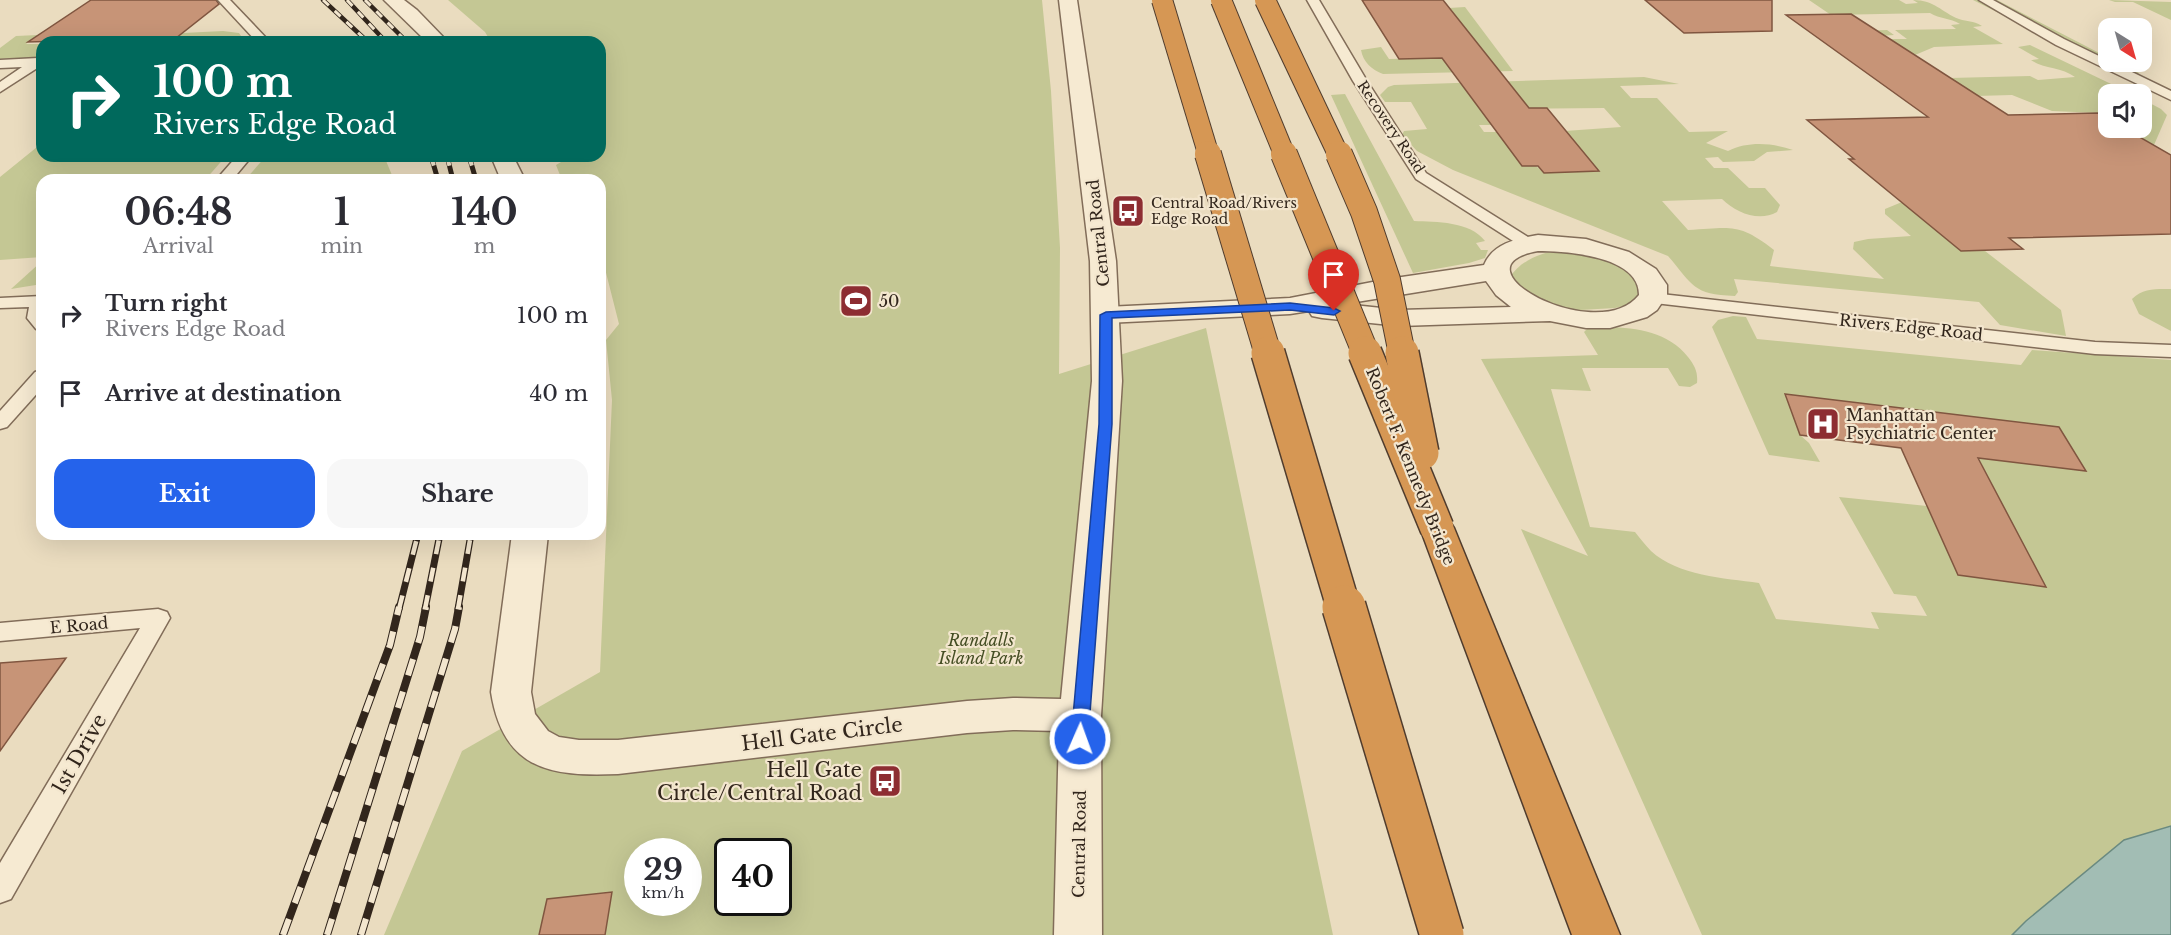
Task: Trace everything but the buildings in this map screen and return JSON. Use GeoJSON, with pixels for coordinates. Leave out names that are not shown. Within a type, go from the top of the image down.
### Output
{"type":"FeatureCollection","features":[{"type":"Feature","properties":{"kind":"highway"},"geometry":{"type":"LineString","coordinates":[[1162,0],[1442,935]]}},
{"type":"Feature","properties":{"kind":"highway","name":"Robert F. Kennedy Bridge"},"geometry":{"type":"LineString","coordinates":[[1221,0],[1437,528],[1596,935]]}},
{"type":"Feature","properties":{"kind":"highway"},"geometry":{"type":"LineString","coordinates":[[1264,0],[1334,143],[1364,212],[1387,280],[1437,528]]}},
{"type":"Feature","properties":{"kind":"street"},"geometry":{"type":"LineString","coordinates":[[393,0],[411,14],[432,36]]}},
{"type":"Feature","properties":{"kind":"street","name":"Central Road"},"geometry":{"type":"LineString","coordinates":[[1068,0],[1103,261],[1106,315],[1105,424],[1080,716],[1078,935]]}},
{"type":"Feature","properties":{"kind":"street"},"geometry":{"type":"LineString","coordinates":[[1563,243],[1612,254],[1633,264],[1647,276],[1654,289],[1652,302],[1641,311],[1622,318],[1598,320],[1552,314],[1522,302],[1506,290],[1497,278],[1496,266],[1503,255],[1530,245],[1563,243]]}},
{"type":"Feature","properties":{"kind":"street"},"geometry":{"type":"LineString","coordinates":[[1106,315],[1290,306],[1388,287],[1497,271]]}},
{"type":"Feature","properties":{"kind":"street"},"geometry":{"type":"LineString","coordinates":[[1290,306],[1400,318],[1552,314]]}},
{"type":"Feature","properties":{"kind":"street","name":"Hell Gate Circle"},"geometry":{"type":"LineString","coordinates":[[529,540],[511,692],[512,709],[518,725],[527,737],[541,749],[558,756],[583,759],[618,757],[967,717],[1013,714],[1080,716]]}},
{"type":"Feature","properties":{"kind":"lane"},"geometry":{"type":"LineString","coordinates":[[224,0],[258,36]]}},
{"type":"Feature","properties":{"kind":"lane","name":"Recovery Road"},"geometry":{"type":"LineString","coordinates":[[1312,0],[1359,81],[1421,176],[1530,245]]}},
{"type":"Feature","properties":{"kind":"lane"},"geometry":{"type":"LineString","coordinates":[[1985,0],[2060,42],[2171,96]]}},
{"type":"Feature","properties":{"kind":"lane"},"geometry":{"type":"LineString","coordinates":[[0,63],[36,62]]}},
{"type":"Feature","properties":{"kind":"lane"},"geometry":{"type":"LineString","coordinates":[[0,88],[36,64]]}},
{"type":"Feature","properties":{"kind":"lane"},"geometry":{"type":"LineString","coordinates":[[229,174],[239,162]]}},
{"type":"Feature","properties":{"kind":"lane","name":"Rivers Edge Road"},"geometry":{"type":"LineString","coordinates":[[1652,298],[2095,348],[2171,351]]}},
{"type":"Feature","properties":{"kind":"lane"},"geometry":{"type":"LineString","coordinates":[[0,303],[36,302]]}},
{"type":"Feature","properties":{"kind":"lane"},"geometry":{"type":"LineString","coordinates":[[0,423],[36,383]]}},
{"type":"Feature","properties":{"kind":"lane","name":"E Road"},"geometry":{"type":"LineString","coordinates":[[0,632],[158,618]]}},
{"type":"Feature","properties":{"kind":"lane","name":"1st Drive"},"geometry":{"type":"LineString","coordinates":[[0,890],[158,618]]}},
{"type":"Feature","properties":{"kind":"green space","name":"Randalls Island Park"},"geometry":{"type":"Polygon","coordinates":[[[448,0],[1042,0],[1051,91],[1060,248],[1059,374],[1206,328],[1333,935],[384,935],[462,751],[600,672],[612,400],[606,340],[619,324],[606,273],[606,174],[560,174],[556,165],[561,162],[606,162],[606,36],[487,36],[448,0]]]}},
{"type":"Feature","properties":{"kind":"green space"},"geometry":{"type":"Polygon","coordinates":[[[1809,0],[1899,0],[1906,4],[1918,3],[1913,0],[1927,2],[1959,19],[1979,24],[1982,26],[1973,27],[2003,44],[1934,47],[1915,55],[1855,31],[1887,30],[1894,35],[1880,36],[1885,39],[1907,39],[1895,30],[1956,29],[1951,25],[1960,24],[1930,13],[1831,15],[1809,0]]]}},
{"type":"Feature","properties":{"kind":"green space"},"geometry":{"type":"Polygon","coordinates":[[[1973,0],[1997,0],[2098,52],[2098,61],[1973,0]]]}},
{"type":"Feature","properties":{"kind":"green space"},"geometry":{"type":"Polygon","coordinates":[[[2109,0],[2171,2],[2171,20],[2133,2],[2109,0]]]}},
{"type":"Feature","properties":{"kind":"green space"},"geometry":{"type":"Polygon","coordinates":[[[1465,7],[1513,71],[1383,74],[1366,62],[1361,50],[1381,47],[1389,59],[1488,57],[1449,8],[1465,7]]]}},
{"type":"Feature","properties":{"kind":"green space"},"geometry":{"type":"Polygon","coordinates":[[[223,31],[239,33],[241,36],[180,36],[183,33],[223,31]]]}},
{"type":"Feature","properties":{"kind":"green space"},"geometry":{"type":"Polygon","coordinates":[[[38,35],[26,44],[36,44],[36,58],[0,59],[0,48],[16,36],[38,35]]]}},
{"type":"Feature","properties":{"kind":"green space"},"geometry":{"type":"Polygon","coordinates":[[[2030,45],[2111,84],[2098,84],[2098,113],[2052,111],[2012,95],[1976,96],[1950,78],[2030,76],[2038,80],[2075,77],[2064,71],[2036,63],[2031,60],[2039,59],[2018,47],[2030,45]]]}},
{"type":"Feature","properties":{"kind":"green space"},"geometry":{"type":"Polygon","coordinates":[[[2125,72],[2138,72],[2139,74],[2132,75],[2125,72]]]}},
{"type":"Feature","properties":{"kind":"green space"},"geometry":{"type":"Polygon","coordinates":[[[1644,77],[1679,84],[1620,86],[1631,98],[1657,98],[1689,132],[1728,131],[1706,143],[1728,151],[1760,144],[1793,150],[1767,152],[1754,161],[1723,162],[1718,157],[1705,158],[1714,168],[1728,168],[1749,188],[1765,188],[1780,205],[1777,212],[1755,216],[1741,212],[1722,199],[1662,201],[1688,230],[1725,228],[1742,231],[1774,250],[1770,266],[1884,279],[1853,249],[1854,242],[1911,236],[1885,214],[1885,209],[1902,202],[1961,251],[1985,251],[2061,310],[2066,336],[2000,325],[1979,302],[1734,279],[1738,292],[1735,296],[1710,293],[1695,287],[1668,256],[1453,170],[1417,151],[1402,135],[1404,131],[1427,129],[1411,102],[1385,102],[1380,95],[1388,87],[1644,77]],[[1604,108],[1481,109],[1492,125],[1479,125],[1484,132],[1497,132],[1544,173],[1599,171],[1565,131],[1621,127],[1604,108]]]}},
{"type":"Feature","properties":{"kind":"green space"},"geometry":{"type":"Polygon","coordinates":[[[1345,94],[1414,221],[1462,226],[1479,234],[1485,241],[1476,243],[1481,250],[1488,250],[1485,258],[1413,273],[1331,95],[1345,94]]]}},
{"type":"Feature","properties":{"kind":"green space"},"geometry":{"type":"Polygon","coordinates":[[[2152,104],[2167,115],[2154,145],[2142,138],[2152,138],[2152,104]]]}},
{"type":"Feature","properties":{"kind":"green space"},"geometry":{"type":"Polygon","coordinates":[[[36,148],[36,162],[221,162],[210,174],[36,174],[36,257],[0,260],[0,177],[36,148]]]}},
{"type":"Feature","properties":{"kind":"green space"},"geometry":{"type":"Polygon","coordinates":[[[261,162],[386,162],[392,174],[250,174],[261,162]]]}},
{"type":"Feature","properties":{"kind":"green space"},"geometry":{"type":"Polygon","coordinates":[[[1562,249],[1617,262],[1642,287],[1641,296],[1633,304],[1615,308],[1563,311],[1524,296],[1510,277],[1526,261],[1562,249]]]}},
{"type":"Feature","properties":{"kind":"green space"},"geometry":{"type":"Polygon","coordinates":[[[36,266],[36,285],[11,289],[36,266]]]}},
{"type":"Feature","properties":{"kind":"green space"},"geometry":{"type":"Polygon","coordinates":[[[2171,289],[2171,331],[2139,314],[2132,299],[2145,291],[2171,289]]]}},
{"type":"Feature","properties":{"kind":"green space"},"geometry":{"type":"Polygon","coordinates":[[[1733,316],[1746,317],[1757,339],[2021,365],[2032,350],[2171,360],[2171,826],[2124,840],[2012,935],[1702,935],[1521,529],[1588,556],[1481,359],[1598,355],[1584,332],[1588,328],[1615,327],[1642,330],[1655,334],[1678,347],[1690,360],[1696,372],[1697,383],[1690,387],[1679,386],[1668,368],[1582,368],[1591,391],[1551,389],[1590,527],[1635,532],[1651,551],[1674,566],[1688,571],[1759,583],[1776,619],[1879,629],[1871,612],[1927,616],[1916,596],[1894,594],[1839,497],[1927,506],[1958,575],[2045,587],[1978,457],[2086,470],[1786,395],[1800,435],[1809,443],[1820,462],[1769,455],[1712,327],[1718,320],[1733,316]]]}},
{"type":"Feature","properties":{"kind":"water"},"geometry":{"type":"Polygon","coordinates":[[[2171,826],[2171,935],[2012,935],[2124,840],[2171,826]]]}},
{"type":"Feature","properties":{"kind":"railway"},"geometry":{"type":"LineString","coordinates":[[323,0],[362,36]]}},
{"type":"Feature","properties":{"kind":"railway"},"geometry":{"type":"LineString","coordinates":[[347,0],[380,36]]}},
{"type":"Feature","properties":{"kind":"railway"},"geometry":{"type":"LineString","coordinates":[[365,0],[401,36]]}},
{"type":"Feature","properties":{"kind":"railway"},"geometry":{"type":"LineString","coordinates":[[433,162],[436,174]]}},
{"type":"Feature","properties":{"kind":"railway"},"geometry":{"type":"LineString","coordinates":[[448,162],[452,174]]}},
{"type":"Feature","properties":{"kind":"railway"},"geometry":{"type":"LineString","coordinates":[[471,162],[474,174]]}},
{"type":"Feature","properties":{"kind":"railway"},"geometry":{"type":"LineString","coordinates":[[399,609],[416,540]]}},
{"type":"Feature","properties":{"kind":"railway"},"geometry":{"type":"LineString","coordinates":[[425,609],[439,540]]}},
{"type":"Feature","properties":{"kind":"railway"},"geometry":{"type":"LineString","coordinates":[[458,609],[470,540]]}},
{"type":"Feature","properties":{"kind":"railway"},"geometry":{"type":"LineString","coordinates":[[283,935],[390,645],[399,607]]}},
{"type":"Feature","properties":{"kind":"railway"},"geometry":{"type":"LineString","coordinates":[[327,935],[420,637],[426,607]]}},
{"type":"Feature","properties":{"kind":"railway"},"geometry":{"type":"LineString","coordinates":[[361,935],[455,629],[459,607]]}},
{"type":"Feature","properties":{"kind":"place","name":"Central Road/Rivers Edge Road"},"geometry":{"type":"Point","coordinates":[1128,211]}},
{"type":"Feature","properties":{"kind":"place","name":"50"},"geometry":{"type":"Point","coordinates":[856,301]}},
{"type":"Feature","properties":{"kind":"place","name":"Manhattan Psychiatric Center"},"geometry":{"type":"Point","coordinates":[1823,424]}},
{"type":"Feature","properties":{"kind":"place","name":"Hell Gate Circle/Central Road"},"geometry":{"type":"Point","coordinates":[885,781]}},
{"type":"Feature","properties":{"kind":"route"},"geometry":{"type":"LineString","coordinates":[[1080,739],[1080,716],[1105,424],[1106,315],[1290,306],[1334,311]]}}]}
